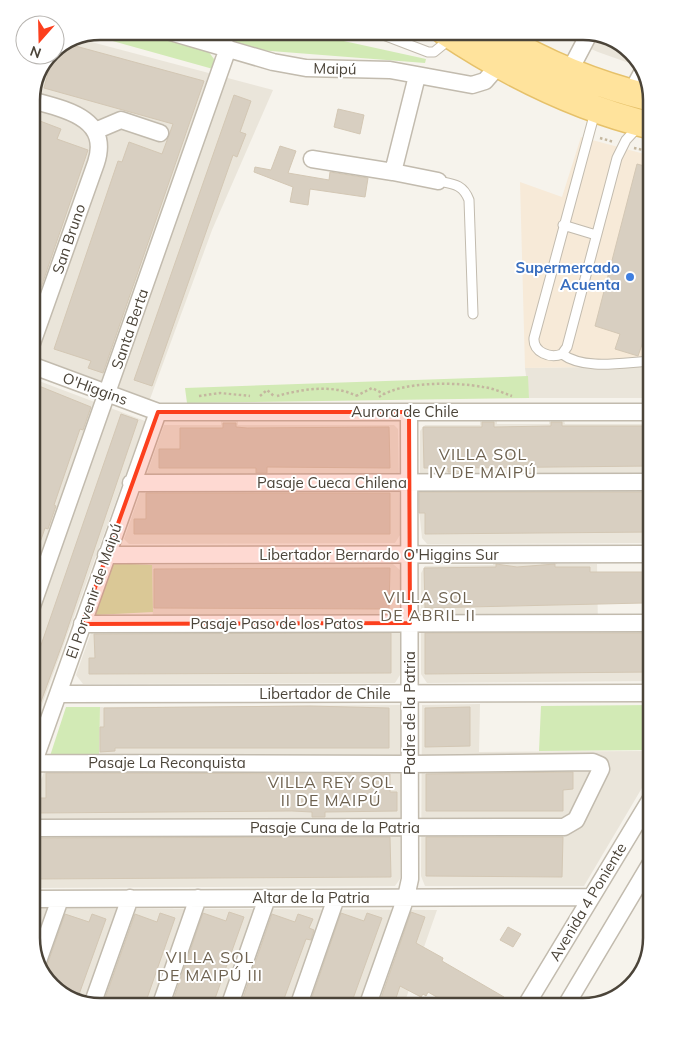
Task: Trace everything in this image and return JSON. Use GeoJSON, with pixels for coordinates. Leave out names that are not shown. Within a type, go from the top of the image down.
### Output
{"type":"FeatureCollection","features":[{"type":"Feature","properties":{"kind":"main road"},"geometry":{"type":"LineString","coordinates":[[485,40],[504,43],[569,72],[641,95]]}},
{"type":"Feature","properties":{"kind":"main road"},"geometry":{"type":"LineString","coordinates":[[504,43],[596,108],[643,123]]}},
{"type":"Feature","properties":{"kind":"street","name":"Maipú"},"geometry":{"type":"LineString","coordinates":[[199,40],[273,62],[306,68],[390,70],[472,85],[485,81],[504,43]]}},
{"type":"Feature","properties":{"kind":"street"},"geometry":{"type":"LineString","coordinates":[[569,72],[586,40]]}},
{"type":"Feature","properties":{"kind":"street","name":"Santa Berta"},"geometry":{"type":"LineString","coordinates":[[40,584],[228,48]]}},
{"type":"Feature","properties":{"kind":"street"},"geometry":{"type":"LineString","coordinates":[[393,172],[417,76]]}},
{"type":"Feature","properties":{"kind":"street"},"geometry":{"type":"LineString","coordinates":[[40,103],[78,114],[95,131],[121,120],[160,133]]}},
{"type":"Feature","properties":{"kind":"street","name":"San Bruno"},"geometry":{"type":"LineString","coordinates":[[40,320],[98,156],[99,146],[95,131]]}},
{"type":"Feature","properties":{"kind":"street"},"geometry":{"type":"LineString","coordinates":[[312,159],[438,181]]}},
{"type":"Feature","properties":{"kind":"street","name":"O'Higgins"},"geometry":{"type":"LineString","coordinates":[[40,368],[158,412]]}},
{"type":"Feature","properties":{"kind":"street","name":"Aurora de Chile"},"geometry":{"type":"LineString","coordinates":[[158,412],[272,404],[368,412],[643,412]]}},
{"type":"Feature","properties":{"kind":"street","name":"El Porvenir de Maipú"},"geometry":{"type":"LineString","coordinates":[[40,744],[131,483],[158,412]]}},
{"type":"Feature","properties":{"kind":"street","name":"Padre de la Patria"},"geometry":{"type":"LineString","coordinates":[[370,998],[406,897],[410,879],[410,412]]}},
{"type":"Feature","properties":{"kind":"street","name":"Pasaje Cueca Chilena"},"geometry":{"type":"LineString","coordinates":[[131,483],[643,482]]}},
{"type":"Feature","properties":{"kind":"street","name":"Libertador Bernardo O'Higgins Sur"},"geometry":{"type":"LineString","coordinates":[[106,555],[643,554]]}},
{"type":"Feature","properties":{"kind":"street","name":"Pasaje Paso de los Patos"},"geometry":{"type":"LineString","coordinates":[[82,624],[643,623]]}},
{"type":"Feature","properties":{"kind":"street","name":"Libertador de Chile"},"geometry":{"type":"LineString","coordinates":[[58,694],[643,693]]}},
{"type":"Feature","properties":{"kind":"street","name":"Pasaje La Reconquista"},"geometry":{"type":"LineString","coordinates":[[40,766],[593,762],[600,765]]}},
{"type":"Feature","properties":{"kind":"street","name":"Pasaje Cuna de la Patria"},"geometry":{"type":"LineString","coordinates":[[40,828],[568,826],[576,820],[597,781],[601,773],[600,765]]}},
{"type":"Feature","properties":{"kind":"street","name":"Avenida 4 Poniente"},"geometry":{"type":"LineString","coordinates":[[530,998],[643,812]]}},
{"type":"Feature","properties":{"kind":"street"},"geometry":{"type":"LineString","coordinates":[[570,998],[643,876]]}},
{"type":"Feature","properties":{"kind":"street","name":"Altar de la Patria"},"geometry":{"type":"LineString","coordinates":[[40,899],[591,897]]}},
{"type":"Feature","properties":{"kind":"street"},"geometry":{"type":"LineString","coordinates":[[42,951],[60,898]]}},
{"type":"Feature","properties":{"kind":"street"},"geometry":{"type":"LineString","coordinates":[[95,998],[130,898]]}},
{"type":"Feature","properties":{"kind":"street"},"geometry":{"type":"LineString","coordinates":[[163,998],[198,898]]}},
{"type":"Feature","properties":{"kind":"street"},"geometry":{"type":"LineString","coordinates":[[232,998],[267,898]]}},
{"type":"Feature","properties":{"kind":"street"},"geometry":{"type":"LineString","coordinates":[[301,998],[336,898]]}},
{"type":"Feature","properties":{"kind":"lane"},"geometry":{"type":"LineString","coordinates":[[397,40],[428,52],[434,52],[443,40]]}},
{"type":"Feature","properties":{"kind":"lane"},"geometry":{"type":"LineString","coordinates":[[596,108],[534,342],[539,351],[555,356],[562,354],[567,347],[620,150],[631,134],[643,128]]}},
{"type":"Feature","properties":{"kind":"lane"},"geometry":{"type":"LineString","coordinates":[[438,181],[458,185],[463,188],[469,200],[473,314]]}},
{"type":"Feature","properties":{"kind":"lane"},"geometry":{"type":"LineString","coordinates":[[564,226],[596,235]]}},
{"type":"Feature","properties":{"kind":"lane"},"geometry":{"type":"LineString","coordinates":[[562,354],[570,360],[585,364],[643,361]]}},
{"type":"Feature","properties":{"kind":"path"},"geometry":{"type":"LineString","coordinates":[[368,412],[372,403],[384,394],[410,386],[450,384],[483,387],[520,398],[533,412]]}},
{"type":"Feature","properties":{"kind":"path"},"geometry":{"type":"LineString","coordinates":[[356,396],[372,388],[384,394]]}},
{"type":"Feature","properties":{"kind":"path"},"geometry":{"type":"LineString","coordinates":[[191,397],[220,393],[258,398],[267,405],[294,392],[326,389],[344,390],[365,401],[368,412]]}},
{"type":"Feature","properties":{"kind":"path"},"geometry":{"type":"LineString","coordinates":[[258,398],[267,390],[272,404]]}},
{"type":"Feature","properties":{"kind":"highlighted area"},"geometry":{"type":"Polygon","coordinates":[[[158,412],[409,412],[410,623],[82,624],[158,412]]]}},
{"type":"Feature","properties":{"kind":"shaded area"},"geometry":{"type":"Polygon","coordinates":[[[571,40],[587,40],[602,43],[616,50],[631,64],[571,40]]]}},
{"type":"Feature","properties":{"kind":"shaded area"},"geometry":{"type":"Polygon","coordinates":[[[89,41],[273,90],[212,230],[150,399],[40,358],[40,96],[46,74],[51,65],[65,65],[65,52],[81,43],[89,41]]]}},
{"type":"Feature","properties":{"kind":"shaded area"},"geometry":{"type":"Polygon","coordinates":[[[581,137],[643,154],[643,366],[525,368],[520,182],[562,197],[581,137]]]}},
{"type":"Feature","properties":{"kind":"shaded area"},"geometry":{"type":"Polygon","coordinates":[[[643,366],[643,398],[529,398],[525,368],[643,366]]]}},
{"type":"Feature","properties":{"kind":"shaded area"},"geometry":{"type":"Polygon","coordinates":[[[40,381],[145,421],[40,710],[40,381]]]}},
{"type":"Feature","properties":{"kind":"shaded area"},"geometry":{"type":"Polygon","coordinates":[[[480,420],[497,420],[497,424],[549,424],[549,421],[564,420],[565,424],[643,424],[643,543],[427,544],[422,538],[417,490],[420,477],[420,431],[425,425],[480,425],[480,420]]]}},
{"type":"Feature","properties":{"kind":"shaded area"},"geometry":{"type":"Polygon","coordinates":[[[221,421],[238,421],[238,425],[394,425],[398,429],[400,535],[395,543],[129,544],[124,539],[164,425],[221,425],[221,421]]]}},
{"type":"Feature","properties":{"kind":"shaded area"},"geometry":{"type":"Polygon","coordinates":[[[541,559],[556,560],[557,564],[597,564],[598,630],[643,630],[643,681],[427,683],[421,674],[421,573],[425,566],[493,565],[494,560],[509,560],[509,564],[541,564],[541,559]]]}},
{"type":"Feature","properties":{"kind":"shaded area"},"geometry":{"type":"Polygon","coordinates":[[[393,564],[400,570],[400,675],[395,683],[83,684],[76,675],[92,630],[153,629],[152,565],[393,564]]]}},
{"type":"Feature","properties":{"kind":"shaded area"},"geometry":{"type":"Polygon","coordinates":[[[480,704],[479,752],[643,751],[643,786],[584,886],[425,886],[421,876],[422,705],[480,704]]]}},
{"type":"Feature","properties":{"kind":"shaded area"},"geometry":{"type":"Polygon","coordinates":[[[401,705],[400,879],[395,886],[40,888],[40,783],[50,756],[98,754],[100,707],[401,705]]]}},
{"type":"Feature","properties":{"kind":"shaded area"},"geometry":{"type":"Polygon","coordinates":[[[40,908],[437,910],[406,998],[89,997],[70,990],[52,974],[42,953],[40,938],[40,908]]]}},
{"type":"Feature","properties":{"kind":"green space"},"geometry":{"type":"Polygon","coordinates":[[[109,40],[169,40],[208,51],[214,59],[213,69],[109,40]]]}},
{"type":"Feature","properties":{"kind":"green space"},"geometry":{"type":"Polygon","coordinates":[[[221,40],[339,40],[426,59],[425,63],[258,50],[221,40]]]}},
{"type":"Feature","properties":{"kind":"green space"},"geometry":{"type":"Polygon","coordinates":[[[528,376],[529,398],[187,403],[185,388],[528,376]]]}},
{"type":"Feature","properties":{"kind":"green space"},"geometry":{"type":"Polygon","coordinates":[[[112,563],[152,565],[153,612],[95,615],[112,563]]]}},
{"type":"Feature","properties":{"kind":"green space"},"geometry":{"type":"Polygon","coordinates":[[[643,705],[643,750],[539,751],[541,706],[643,705]]]}},
{"type":"Feature","properties":{"kind":"green space"},"geometry":{"type":"Polygon","coordinates":[[[66,707],[100,707],[99,754],[50,756],[66,707]]]}},
{"type":"Feature","properties":{"kind":"building"},"geometry":{"type":"Polygon","coordinates":[[[75,46],[204,81],[103,373],[88,368],[91,361],[54,349],[118,161],[122,162],[129,142],[162,154],[173,124],[44,88],[49,68],[51,65],[65,65],[65,52],[75,46]]]}},
{"type":"Feature","properties":{"kind":"building"},"geometry":{"type":"Polygon","coordinates":[[[234,95],[251,101],[240,132],[246,134],[237,157],[233,155],[152,386],[134,380],[234,95]]]}},
{"type":"Feature","properties":{"kind":"building"},"geometry":{"type":"Polygon","coordinates":[[[338,109],[364,115],[360,134],[334,127],[338,109]]]}},
{"type":"Feature","properties":{"kind":"building"},"geometry":{"type":"Polygon","coordinates":[[[40,121],[61,129],[57,139],[88,150],[40,291],[40,121]]]}},
{"type":"Feature","properties":{"kind":"building"},"geometry":{"type":"Polygon","coordinates":[[[280,146],[296,151],[288,173],[329,180],[330,172],[368,178],[365,197],[310,189],[308,205],[290,202],[293,187],[254,172],[255,167],[271,170],[280,146]]]}},
{"type":"Feature","properties":{"kind":"building","name":"Supermercado Acuenta"},"geometry":{"type":"Polygon","coordinates":[[[637,164],[643,166],[643,342],[638,356],[615,349],[620,334],[595,326],[637,164]]]}},
{"type":"Feature","properties":{"kind":"building"},"geometry":{"type":"Polygon","coordinates":[[[40,386],[91,407],[83,430],[80,429],[54,505],[56,506],[48,529],[45,528],[40,543],[40,386]]]}},
{"type":"Feature","properties":{"kind":"building"},"geometry":{"type":"Polygon","coordinates":[[[121,414],[138,420],[40,704],[40,648],[121,414]]]}},
{"type":"Feature","properties":{"kind":"building"},"geometry":{"type":"Polygon","coordinates":[[[482,422],[494,422],[494,427],[551,426],[551,422],[562,422],[562,426],[643,426],[643,466],[459,468],[459,472],[448,472],[448,468],[424,468],[423,427],[482,427],[482,422]]]}},
{"type":"Feature","properties":{"kind":"building"},"geometry":{"type":"Polygon","coordinates":[[[223,423],[236,423],[236,427],[247,428],[389,427],[390,468],[267,467],[267,473],[256,473],[256,468],[159,468],[159,449],[180,449],[180,428],[223,428],[223,423]]]}},
{"type":"Feature","properties":{"kind":"building"},"geometry":{"type":"Polygon","coordinates":[[[419,492],[643,492],[643,532],[425,534],[425,513],[419,513],[419,492]]]}},
{"type":"Feature","properties":{"kind":"building"},"geometry":{"type":"Polygon","coordinates":[[[146,493],[390,493],[390,534],[134,534],[134,519],[146,519],[146,493]]]}},
{"type":"Feature","properties":{"kind":"building"},"geometry":{"type":"Polygon","coordinates":[[[496,564],[517,567],[555,564],[555,567],[590,567],[590,572],[643,572],[643,603],[425,608],[424,568],[496,567],[496,564]]]}},
{"type":"Feature","properties":{"kind":"building"},"geometry":{"type":"Polygon","coordinates":[[[390,568],[389,609],[154,608],[154,569],[390,568]]]}},
{"type":"Feature","properties":{"kind":"building"},"geometry":{"type":"Polygon","coordinates":[[[391,633],[391,673],[89,674],[89,658],[95,658],[94,634],[391,633]]]}},
{"type":"Feature","properties":{"kind":"building"},"geometry":{"type":"Polygon","coordinates":[[[425,633],[643,633],[643,672],[425,674],[425,633]]]}},
{"type":"Feature","properties":{"kind":"building"},"geometry":{"type":"Polygon","coordinates":[[[310,706],[389,708],[389,748],[115,748],[115,751],[100,752],[100,727],[104,727],[104,708],[310,706]]]}},
{"type":"Feature","properties":{"kind":"building"},"geometry":{"type":"Polygon","coordinates":[[[470,707],[470,746],[425,747],[425,708],[470,707]]]}},
{"type":"Feature","properties":{"kind":"building"},"geometry":{"type":"Polygon","coordinates":[[[573,772],[573,789],[563,790],[563,811],[426,811],[426,774],[573,772]]]}},
{"type":"Feature","properties":{"kind":"building"},"geometry":{"type":"Polygon","coordinates":[[[46,773],[390,774],[390,792],[397,792],[397,811],[325,812],[325,817],[312,817],[312,812],[292,811],[40,813],[40,798],[46,798],[46,773]]]}},
{"type":"Feature","properties":{"kind":"building"},"geometry":{"type":"Polygon","coordinates":[[[390,837],[391,877],[40,879],[40,838],[390,837]]]}},
{"type":"Feature","properties":{"kind":"building"},"geometry":{"type":"Polygon","coordinates":[[[426,837],[563,837],[562,877],[426,876],[426,837]]]}},
{"type":"Feature","properties":{"kind":"building"},"geometry":{"type":"Polygon","coordinates":[[[229,912],[244,917],[215,998],[174,998],[203,913],[226,921],[229,912]]]}},
{"type":"Feature","properties":{"kind":"building"},"geometry":{"type":"Polygon","coordinates":[[[411,912],[425,917],[416,943],[443,958],[442,961],[504,997],[438,998],[428,992],[426,996],[423,994],[421,997],[400,986],[396,998],[381,998],[411,912]]]}},
{"type":"Feature","properties":{"kind":"building"},"geometry":{"type":"Polygon","coordinates":[[[160,913],[175,918],[147,998],[105,998],[135,914],[157,922],[160,913]]]}},
{"type":"Feature","properties":{"kind":"building"},"geometry":{"type":"Polygon","coordinates":[[[341,913],[364,921],[367,913],[382,918],[353,998],[312,998],[341,913]]]}},
{"type":"Feature","properties":{"kind":"building"},"geometry":{"type":"Polygon","coordinates":[[[65,914],[89,922],[92,914],[106,919],[79,994],[64,986],[52,974],[47,966],[65,914]]]}},
{"type":"Feature","properties":{"kind":"building"},"geometry":{"type":"Polygon","coordinates":[[[272,914],[295,922],[298,914],[313,919],[309,928],[314,930],[311,940],[306,939],[284,998],[243,998],[272,914]]]}},
{"type":"Feature","properties":{"kind":"building"},"geometry":{"type":"Polygon","coordinates":[[[508,927],[521,934],[513,947],[500,940],[508,927]]]}},
{"type":"Feature","properties":{"kind":"place","name":"Supermercado Acuenta"},"geometry":{"type":"Point","coordinates":[630,277]}},
{"type":"Feature","properties":{"kind":"district","name":"VILLA SOL IV DE MAIPÚ"},"geometry":{"type":"Point","coordinates":[483,463]}},
{"type":"Feature","properties":{"kind":"district","name":"VILLA SOL DE ABRIL II"},"geometry":{"type":"Point","coordinates":[428,606]}},
{"type":"Feature","properties":{"kind":"district","name":"VILLA REY SOL II DE MAIPÚ"},"geometry":{"type":"Point","coordinates":[331,791]}},
{"type":"Feature","properties":{"kind":"district","name":"VILLA SOL DE MAIPÚ III"},"geometry":{"type":"Point","coordinates":[210,966]}}]}
